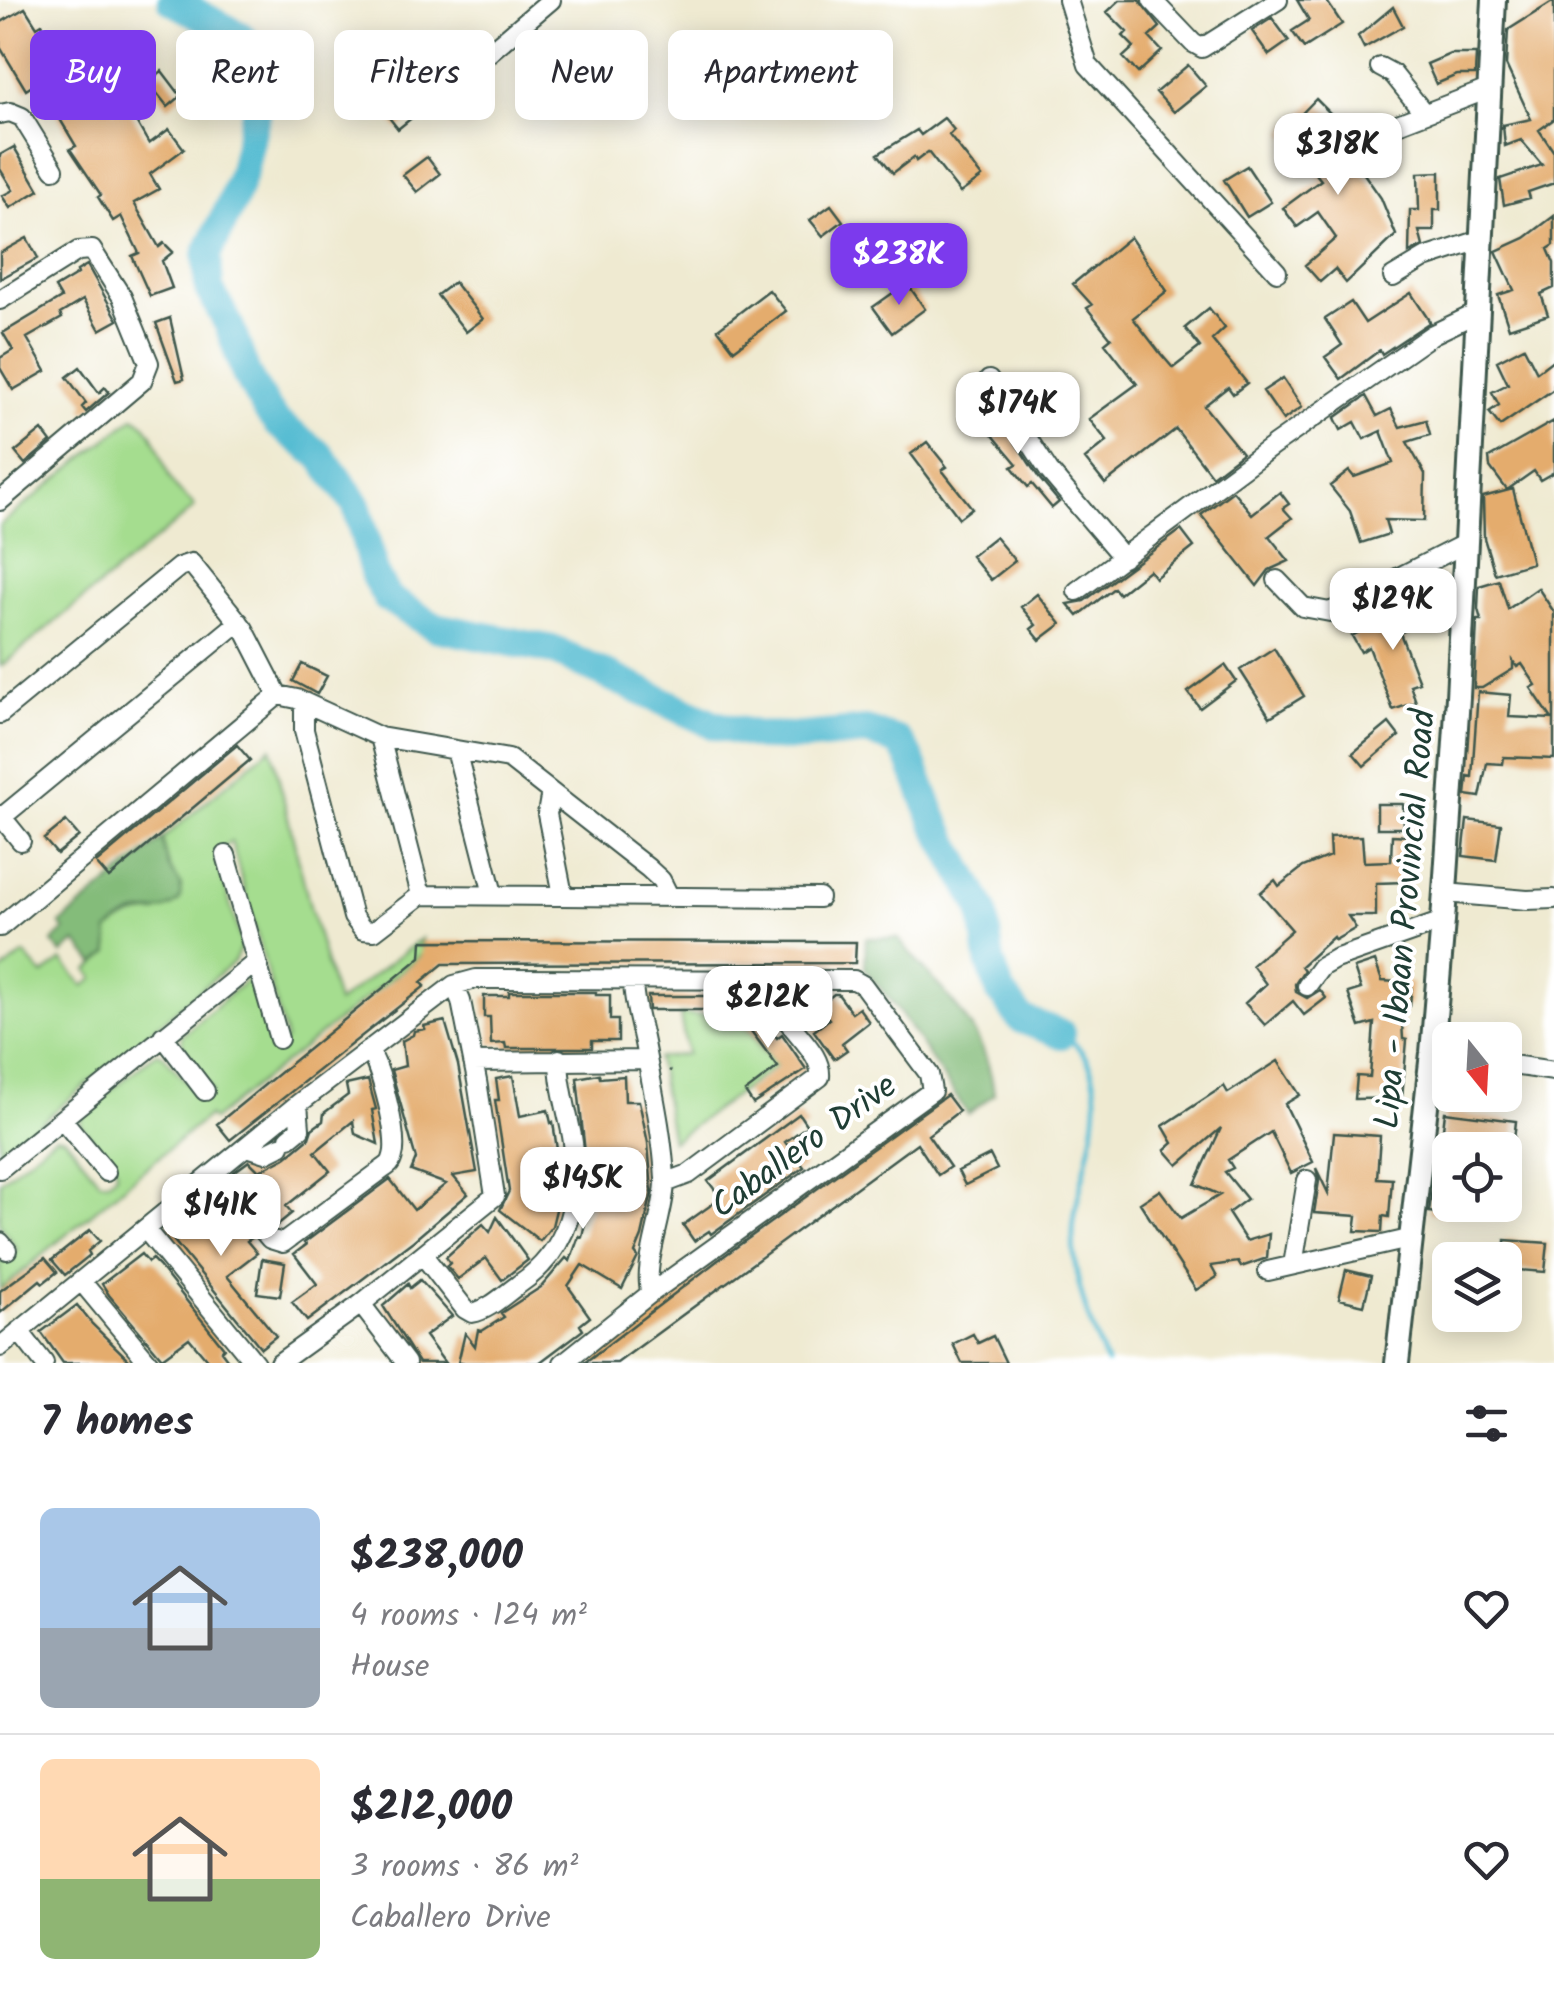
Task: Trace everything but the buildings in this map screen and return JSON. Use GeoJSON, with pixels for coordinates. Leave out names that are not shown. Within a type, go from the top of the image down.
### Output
{"type":"FeatureCollection","features":[{"type":"Feature","properties":{"kind":"main road","name":"Lipa - Ibaan Provincial Road"},"geometry":{"type":"LineString","coordinates":[[1441,1022],[1443,922],[1494,0]]}},
{"type":"Feature","properties":{"kind":"main road","name":"Lipa - Ibaan Provincial Road"},"geometry":{"type":"LineString","coordinates":[[1397,1363],[1409,1238],[1432,1106]]}},
{"type":"Feature","properties":{"kind":"street"},"geometry":{"type":"LineString","coordinates":[[495,48],[551,0]]}},
{"type":"Feature","properties":{"kind":"street"},"geometry":{"type":"LineString","coordinates":[[1068,0],[1088,65],[1277,272]]}},
{"type":"Feature","properties":{"kind":"street"},"geometry":{"type":"LineString","coordinates":[[1152,0],[1192,43],[1202,48],[1278,0]]}},
{"type":"Feature","properties":{"kind":"street"},"geometry":{"type":"LineString","coordinates":[[1380,67],[1394,74],[1424,113]]}},
{"type":"Feature","properties":{"kind":"street"},"geometry":{"type":"LineString","coordinates":[[1382,130],[1491,88]]}},
{"type":"Feature","properties":{"kind":"street"},"geometry":{"type":"LineString","coordinates":[[0,114],[10,112],[22,118],[54,169]]}},
{"type":"Feature","properties":{"kind":"street"},"geometry":{"type":"LineString","coordinates":[[1393,277],[1425,258],[1480,240]]}},
{"type":"Feature","properties":{"kind":"street"},"geometry":{"type":"LineString","coordinates":[[0,300],[88,248],[95,252],[122,298],[148,362],[142,380],[0,502]]}},
{"type":"Feature","properties":{"kind":"street"},"geometry":{"type":"LineString","coordinates":[[1077,592],[1274,445],[1433,334],[1479,312]]}},
{"type":"Feature","properties":{"kind":"street"},"geometry":{"type":"LineString","coordinates":[[989,380],[1050,471],[1123,558]]}},
{"type":"Feature","properties":{"kind":"street"},"geometry":{"type":"LineString","coordinates":[[1277,580],[1302,607],[1330,612],[1466,543]]}},
{"type":"Feature","properties":{"kind":"street"},"geometry":{"type":"LineString","coordinates":[[0,714],[183,565],[191,564],[239,622],[278,695],[304,702],[380,737],[509,760],[648,868],[661,880],[669,896]]}},
{"type":"Feature","properties":{"kind":"street"},"geometry":{"type":"LineString","coordinates":[[21,841],[1,816],[239,622]]}},
{"type":"Feature","properties":{"kind":"street"},"geometry":{"type":"LineString","coordinates":[[0,927],[278,695]]}},
{"type":"Feature","properties":{"kind":"street"},"geometry":{"type":"LineString","coordinates":[[304,702],[304,730],[355,922],[363,930],[374,931],[421,895],[819,898]]}},
{"type":"Feature","properties":{"kind":"street"},"geometry":{"type":"LineString","coordinates":[[380,737],[421,895]]}},
{"type":"Feature","properties":{"kind":"street"},"geometry":{"type":"LineString","coordinates":[[456,750],[493,894]]}},
{"type":"Feature","properties":{"kind":"street"},"geometry":{"type":"LineString","coordinates":[[551,792],[548,814],[563,894]]}},
{"type":"Feature","properties":{"kind":"street"},"geometry":{"type":"LineString","coordinates":[[226,855],[279,1039]]}},
{"type":"Feature","properties":{"kind":"street"},"geometry":{"type":"LineString","coordinates":[[1445,893],[1554,899]]}},
{"type":"Feature","properties":{"kind":"street"},"geometry":{"type":"LineString","coordinates":[[1307,986],[1321,967],[1335,959],[1443,922]]}},
{"type":"Feature","properties":{"kind":"street"},"geometry":{"type":"LineString","coordinates":[[0,1169],[255,962]]}},
{"type":"Feature","properties":{"kind":"street"},"geometry":{"type":"LineString","coordinates":[[0,1347],[298,1104],[454,986],[476,979],[772,982],[776,1007],[818,1061],[820,1077],[689,1174],[665,1183]]}},
{"type":"Feature","properties":{"kind":"street"},"geometry":{"type":"LineString","coordinates":[[633,980],[634,1008],[647,1060],[665,1183],[647,1277],[652,1293]]}},
{"type":"Feature","properties":{"kind":"street","name":"Caballero Drive"},"geometry":{"type":"LineString","coordinates":[[562,1363],[652,1293],[928,1096],[933,1086],[930,1074],[859,982],[772,982]]}},
{"type":"Feature","properties":{"kind":"street"},"geometry":{"type":"LineString","coordinates":[[279,1363],[361,1304],[495,1196],[496,1182],[473,1062],[461,1001],[454,986]]}},
{"type":"Feature","properties":{"kind":"street"},"geometry":{"type":"LineString","coordinates":[[164,1036],[206,1091]]}},
{"type":"Feature","properties":{"kind":"street"},"geometry":{"type":"LineString","coordinates":[[215,1174],[270,1240],[283,1244],[384,1170],[393,1158],[394,1142],[379,1070],[369,1051]]}},
{"type":"Feature","properties":{"kind":"street"},"geometry":{"type":"LineString","coordinates":[[423,1254],[472,1313],[481,1311],[525,1280],[555,1252],[568,1224],[576,1184],[559,1059]]}},
{"type":"Feature","properties":{"kind":"street"},"geometry":{"type":"LineString","coordinates":[[473,1062],[647,1060]]}},
{"type":"Feature","properties":{"kind":"street"},"geometry":{"type":"LineString","coordinates":[[1522,1066],[1554,1071]]}},
{"type":"Feature","properties":{"kind":"street"},"geometry":{"type":"LineString","coordinates":[[247,1147],[266,1153],[300,1129],[298,1104]]}},
{"type":"Feature","properties":{"kind":"street"},"geometry":{"type":"LineString","coordinates":[[62,1119],[106,1172]]}},
{"type":"Feature","properties":{"kind":"street"},"geometry":{"type":"LineString","coordinates":[[1293,1265],[1307,1180]]}},
{"type":"Feature","properties":{"kind":"street"},"geometry":{"type":"LineString","coordinates":[[146,1230],[255,1363]]}},
{"type":"Feature","properties":{"kind":"street"},"geometry":{"type":"LineString","coordinates":[[1268,1271],[1409,1238]]}},
{"type":"Feature","properties":{"kind":"street"},"geometry":{"type":"LineString","coordinates":[[82,1282],[148,1363]]}},
{"type":"Feature","properties":{"kind":"street"},"geometry":{"type":"LineString","coordinates":[[361,1304],[406,1363]]}},
{"type":"Feature","properties":{"kind":"street"},"geometry":{"type":"LineString","coordinates":[[19,1332],[44,1363]]}},
{"type":"Feature","properties":{"kind":"green space"},"geometry":{"type":"Polygon","coordinates":[[[134,417],[153,436],[174,486],[195,507],[0,667],[0,525],[134,417]]]}},
{"type":"Feature","properties":{"kind":"green space"},"geometry":{"type":"Polygon","coordinates":[[[271,747],[337,1003],[422,938],[420,947],[426,951],[212,1120],[208,1116],[0,1290],[0,1259],[6,1260],[17,1249],[0,1224],[0,1181],[56,1136],[65,1138],[100,1181],[116,1175],[117,1169],[81,1125],[81,1115],[156,1053],[163,1055],[198,1096],[212,1091],[183,1046],[181,1036],[245,981],[253,981],[271,1049],[286,1040],[231,841],[216,855],[242,945],[234,962],[0,1157],[0,973],[24,954],[43,975],[62,960],[84,986],[94,978],[88,970],[109,953],[108,931],[131,917],[157,913],[169,867],[162,839],[271,747]]]}},
{"type":"Feature","properties":{"kind":"green space"},"geometry":{"type":"Polygon","coordinates":[[[162,839],[169,867],[181,884],[180,900],[165,909],[130,916],[108,931],[109,953],[95,964],[76,942],[62,954],[52,942],[65,930],[60,924],[162,839]]]}},
{"type":"Feature","properties":{"kind":"green space"},"geometry":{"type":"Polygon","coordinates":[[[866,938],[898,938],[971,1027],[989,1069],[994,1094],[968,1114],[898,1010],[865,969],[866,938]]]}},
{"type":"Feature","properties":{"kind":"green space"},"geometry":{"type":"Polygon","coordinates":[[[680,1015],[737,1015],[776,1066],[672,1141],[657,1058],[687,1054],[680,1015]]]}},
{"type":"Feature","properties":{"kind":"waterway"},"geometry":{"type":"LineString","coordinates":[[172,0],[242,37],[261,58],[262,85],[243,171],[207,255],[209,289],[229,325],[246,374],[265,407],[277,423],[320,455],[356,504],[375,576],[387,598],[435,627],[553,650],[715,725],[759,736],[802,737],[866,731],[898,741],[909,756],[935,822],[983,910],[990,961],[1000,991],[1021,1019],[1061,1034]]}},
{"type":"Feature","properties":{"kind":"waterway"},"geometry":{"type":"LineString","coordinates":[[1061,1034],[1082,1052],[1093,1074],[1094,1127],[1073,1236],[1083,1301],[1106,1363]]}}]}
